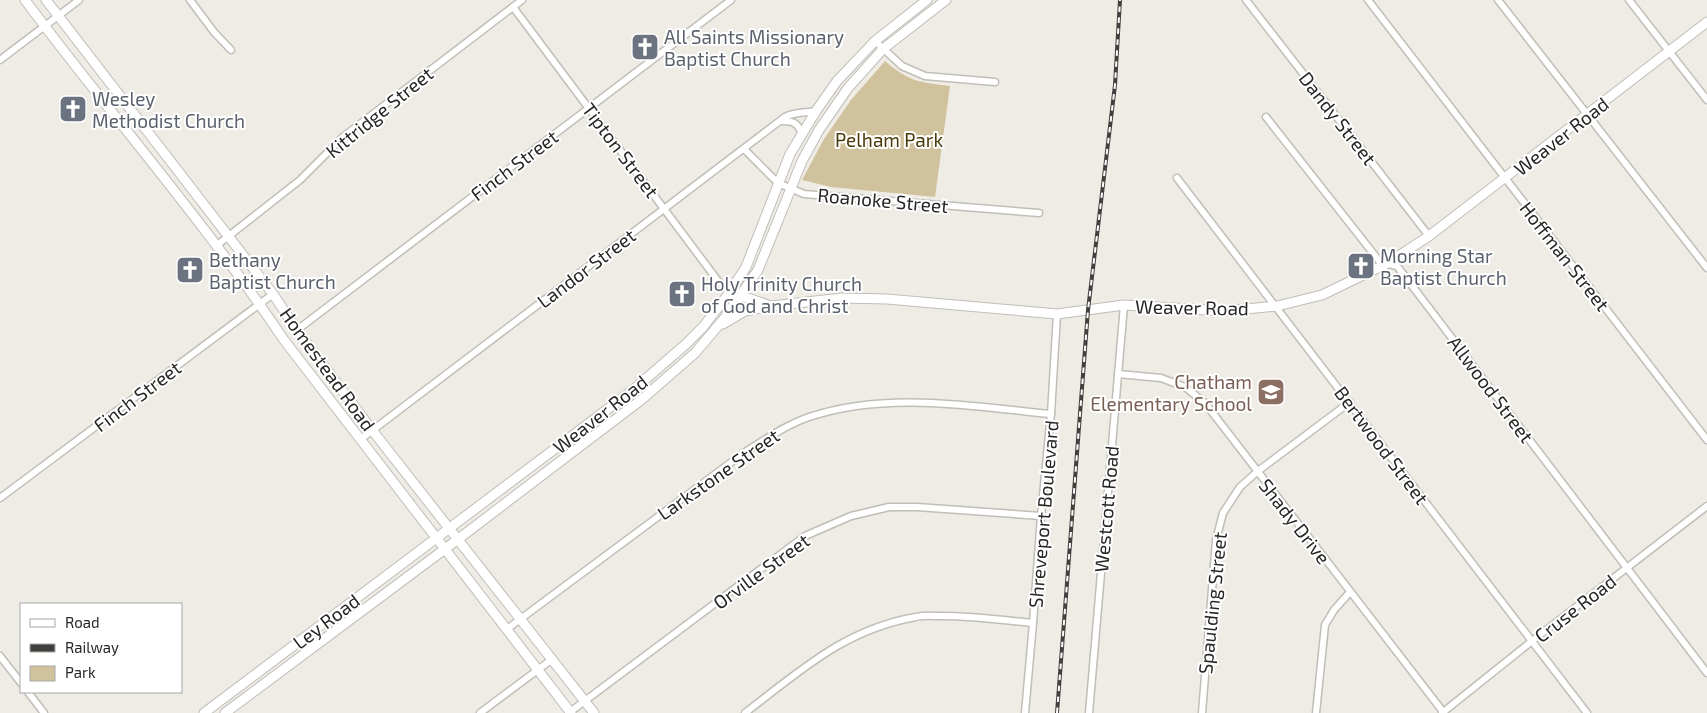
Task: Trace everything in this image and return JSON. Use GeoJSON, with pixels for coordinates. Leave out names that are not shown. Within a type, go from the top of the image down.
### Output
{"type":"FeatureCollection","features":[{"type":"Feature","properties":{"kind":"main road","name":"Homestead Road"},"geometry":{"type":"LineString","coordinates":[[25,0],[175,192],[260,304],[284,340],[362,439],[570,713]]}},
{"type":"Feature","properties":{"kind":"main road","name":"Homestead Road"},"geometry":{"type":"LineString","coordinates":[[46,0],[273,294],[297,330],[372,430],[594,713]]}},
{"type":"Feature","properties":{"kind":"main road"},"geometry":{"type":"LineString","coordinates":[[730,292],[746,267],[790,154],[816,110],[837,81],[875,41],[926,0]]}},
{"type":"Feature","properties":{"kind":"main road"},"geometry":{"type":"LineString","coordinates":[[740,296],[758,270],[802,161],[819,130],[848,88],[884,50],[946,0]]}},
{"type":"Feature","properties":{"kind":"main road","name":"Weaver Road"},"geometry":{"type":"LineString","coordinates":[[449,529],[634,390],[703,327],[730,292],[771,306],[851,298],[887,299],[1057,314],[1124,305],[1224,311],[1276,306],[1322,295],[1388,263],[1429,236],[1707,22]]}},
{"type":"Feature","properties":{"kind":"main road"},"geometry":{"type":"LineString","coordinates":[[117,118],[131,109]]}},
{"type":"Feature","properties":{"kind":"main road"},"geometry":{"type":"LineString","coordinates":[[175,192],[188,182]]}},
{"type":"Feature","properties":{"kind":"main road","name":"Weaver Road"},"geometry":{"type":"LineString","coordinates":[[458,540],[642,400],[695,353],[718,327],[740,296]]}},
{"type":"Feature","properties":{"kind":"main road"},"geometry":{"type":"LineString","coordinates":[[718,327],[745,311],[771,306]]}},
{"type":"Feature","properties":{"kind":"main road"},"geometry":{"type":"LineString","coordinates":[[609,408],[616,419]]}},
{"type":"Feature","properties":{"kind":"main road","name":"Ley Road"},"geometry":{"type":"LineString","coordinates":[[204,713],[449,529]]}},
{"type":"Feature","properties":{"kind":"main road","name":"Ley Road"},"geometry":{"type":"LineString","coordinates":[[224,713],[458,540]]}},
{"type":"Feature","properties":{"kind":"main road"},"geometry":{"type":"LineString","coordinates":[[317,628],[324,639]]}},
{"type":"Feature","properties":{"kind":"main road"},"geometry":{"type":"LineString","coordinates":[[250,678],[257,689]]}},
{"type":"Feature","properties":{"kind":"street"},"geometry":{"type":"LineString","coordinates":[[0,60],[79,0]]}},
{"type":"Feature","properties":{"kind":"street"},"geometry":{"type":"LineString","coordinates":[[190,0],[214,32],[231,50]]}},
{"type":"Feature","properties":{"kind":"street","name":"Kittridge Street"},"geometry":{"type":"LineString","coordinates":[[216,246],[300,180],[343,137],[522,0]]}},
{"type":"Feature","properties":{"kind":"street","name":"Finch Street"},"geometry":{"type":"LineString","coordinates":[[297,330],[731,0]]}},
{"type":"Feature","properties":{"kind":"street","name":"Dandy Street"},"geometry":{"type":"LineString","coordinates":[[1246,0],[1429,236]]}},
{"type":"Feature","properties":{"kind":"street","name":"Hoffman Street"},"geometry":{"type":"LineString","coordinates":[[1368,0],[1707,440]]}},
{"type":"Feature","properties":{"kind":"street"},"geometry":{"type":"LineString","coordinates":[[1498,0],[1707,268]]}},
{"type":"Feature","properties":{"kind":"street"},"geometry":{"type":"LineString","coordinates":[[1629,0],[1707,100]]}},
{"type":"Feature","properties":{"kind":"street","name":"Tipton Street"},"geometry":{"type":"LineString","coordinates":[[514,7],[718,281],[730,292]]}},
{"type":"Feature","properties":{"kind":"street"},"geometry":{"type":"LineString","coordinates":[[875,41],[902,66],[925,76],[995,82]]}},
{"type":"Feature","properties":{"kind":"street","name":"Landor Street"},"geometry":{"type":"LineString","coordinates":[[362,439],[792,113],[816,110]]}},
{"type":"Feature","properties":{"kind":"street","name":"Allwood Street"},"geometry":{"type":"LineString","coordinates":[[1266,117],[1380,262],[1397,266],[1707,673]]}},
{"type":"Feature","properties":{"kind":"street"},"geometry":{"type":"LineString","coordinates":[[782,121],[796,123],[802,135]]}},
{"type":"Feature","properties":{"kind":"street","name":"Roanoke Street"},"geometry":{"type":"LineString","coordinates":[[744,149],[778,183],[804,194],[1039,213]]}},
{"type":"Feature","properties":{"kind":"street","name":"Bertwood Street"},"geometry":{"type":"LineString","coordinates":[[1177,178],[1587,713]]}},
{"type":"Feature","properties":{"kind":"street","name":"Finch Street"},"geometry":{"type":"LineString","coordinates":[[0,498],[273,294]]}},
{"type":"Feature","properties":{"kind":"street","name":"Westcott Road"},"geometry":{"type":"LineString","coordinates":[[1089,713],[1124,305]]}},
{"type":"Feature","properties":{"kind":"street","name":"Shreveport Boulevard"},"geometry":{"type":"LineString","coordinates":[[1024,713],[1034,623],[1057,314]]}},
{"type":"Feature","properties":{"kind":"street","name":"Shady Drive"},"geometry":{"type":"LineString","coordinates":[[1118,374],[1161,378],[1185,386],[1205,403],[1443,713]]}},
{"type":"Feature","properties":{"kind":"street","name":"Larkstone Street"},"geometry":{"type":"LineString","coordinates":[[507,629],[745,452],[784,428],[808,418],[846,407],[893,402],[955,404],[1051,414]]}},
{"type":"Feature","properties":{"kind":"street","name":"Spaulding Street"},"geometry":{"type":"LineString","coordinates":[[1202,713],[1216,540],[1223,513],[1240,488],[1258,471],[1350,402]]}},
{"type":"Feature","properties":{"kind":"street","name":"Cruse Road"},"geometry":{"type":"LineString","coordinates":[[1443,713],[1532,641],[1707,506]]}},
{"type":"Feature","properties":{"kind":"street","name":"Orville Street"},"geometry":{"type":"LineString","coordinates":[[570,713],[805,536],[851,516],[889,507],[917,507],[1041,516]]}},
{"type":"Feature","properties":{"kind":"street"},"geometry":{"type":"LineString","coordinates":[[1316,713],[1325,625],[1334,610],[1350,592]]}},
{"type":"Feature","properties":{"kind":"street"},"geometry":{"type":"LineString","coordinates":[[745,713],[822,654],[844,641],[875,627],[917,617],[968,616],[1034,623]]}},
{"type":"Feature","properties":{"kind":"street"},"geometry":{"type":"LineString","coordinates":[[0,656],[20,682]]}},
{"type":"Feature","properties":{"kind":"street"},"geometry":{"type":"LineString","coordinates":[[480,713],[551,660]]}},
{"type":"Feature","properties":{"kind":"street"},"geometry":{"type":"LineString","coordinates":[[29,693],[44,713]]}},
{"type":"Feature","properties":{"kind":"green space","name":"Pelham Park"},"geometry":{"type":"Polygon","coordinates":[[[885,61],[901,73],[915,80],[950,86],[935,197],[831,187],[802,180],[824,139],[851,100],[885,61]]]}},
{"type":"Feature","properties":{"kind":"railway"},"geometry":{"type":"LineString","coordinates":[[1057,713],[1088,310],[1115,85],[1120,0]]}},
{"type":"Feature","properties":{"kind":"place","name":"All Saints Missionary Baptist Church"},"geometry":{"type":"Point","coordinates":[645,47]}},
{"type":"Feature","properties":{"kind":"place","name":"Wesley Methodist Church"},"geometry":{"type":"Point","coordinates":[73,109]}},
{"type":"Feature","properties":{"kind":"place","name":"Morning Star Baptist Church"},"geometry":{"type":"Point","coordinates":[1361,266]}},
{"type":"Feature","properties":{"kind":"place","name":"Bethany Baptist Church"},"geometry":{"type":"Point","coordinates":[190,270]}},
{"type":"Feature","properties":{"kind":"place","name":"Holy Trinity Church of God and Christ"},"geometry":{"type":"Point","coordinates":[682,294]}},
{"type":"Feature","properties":{"kind":"place","name":"Chatham Elementary School"},"geometry":{"type":"Point","coordinates":[1271,392]}}]}
